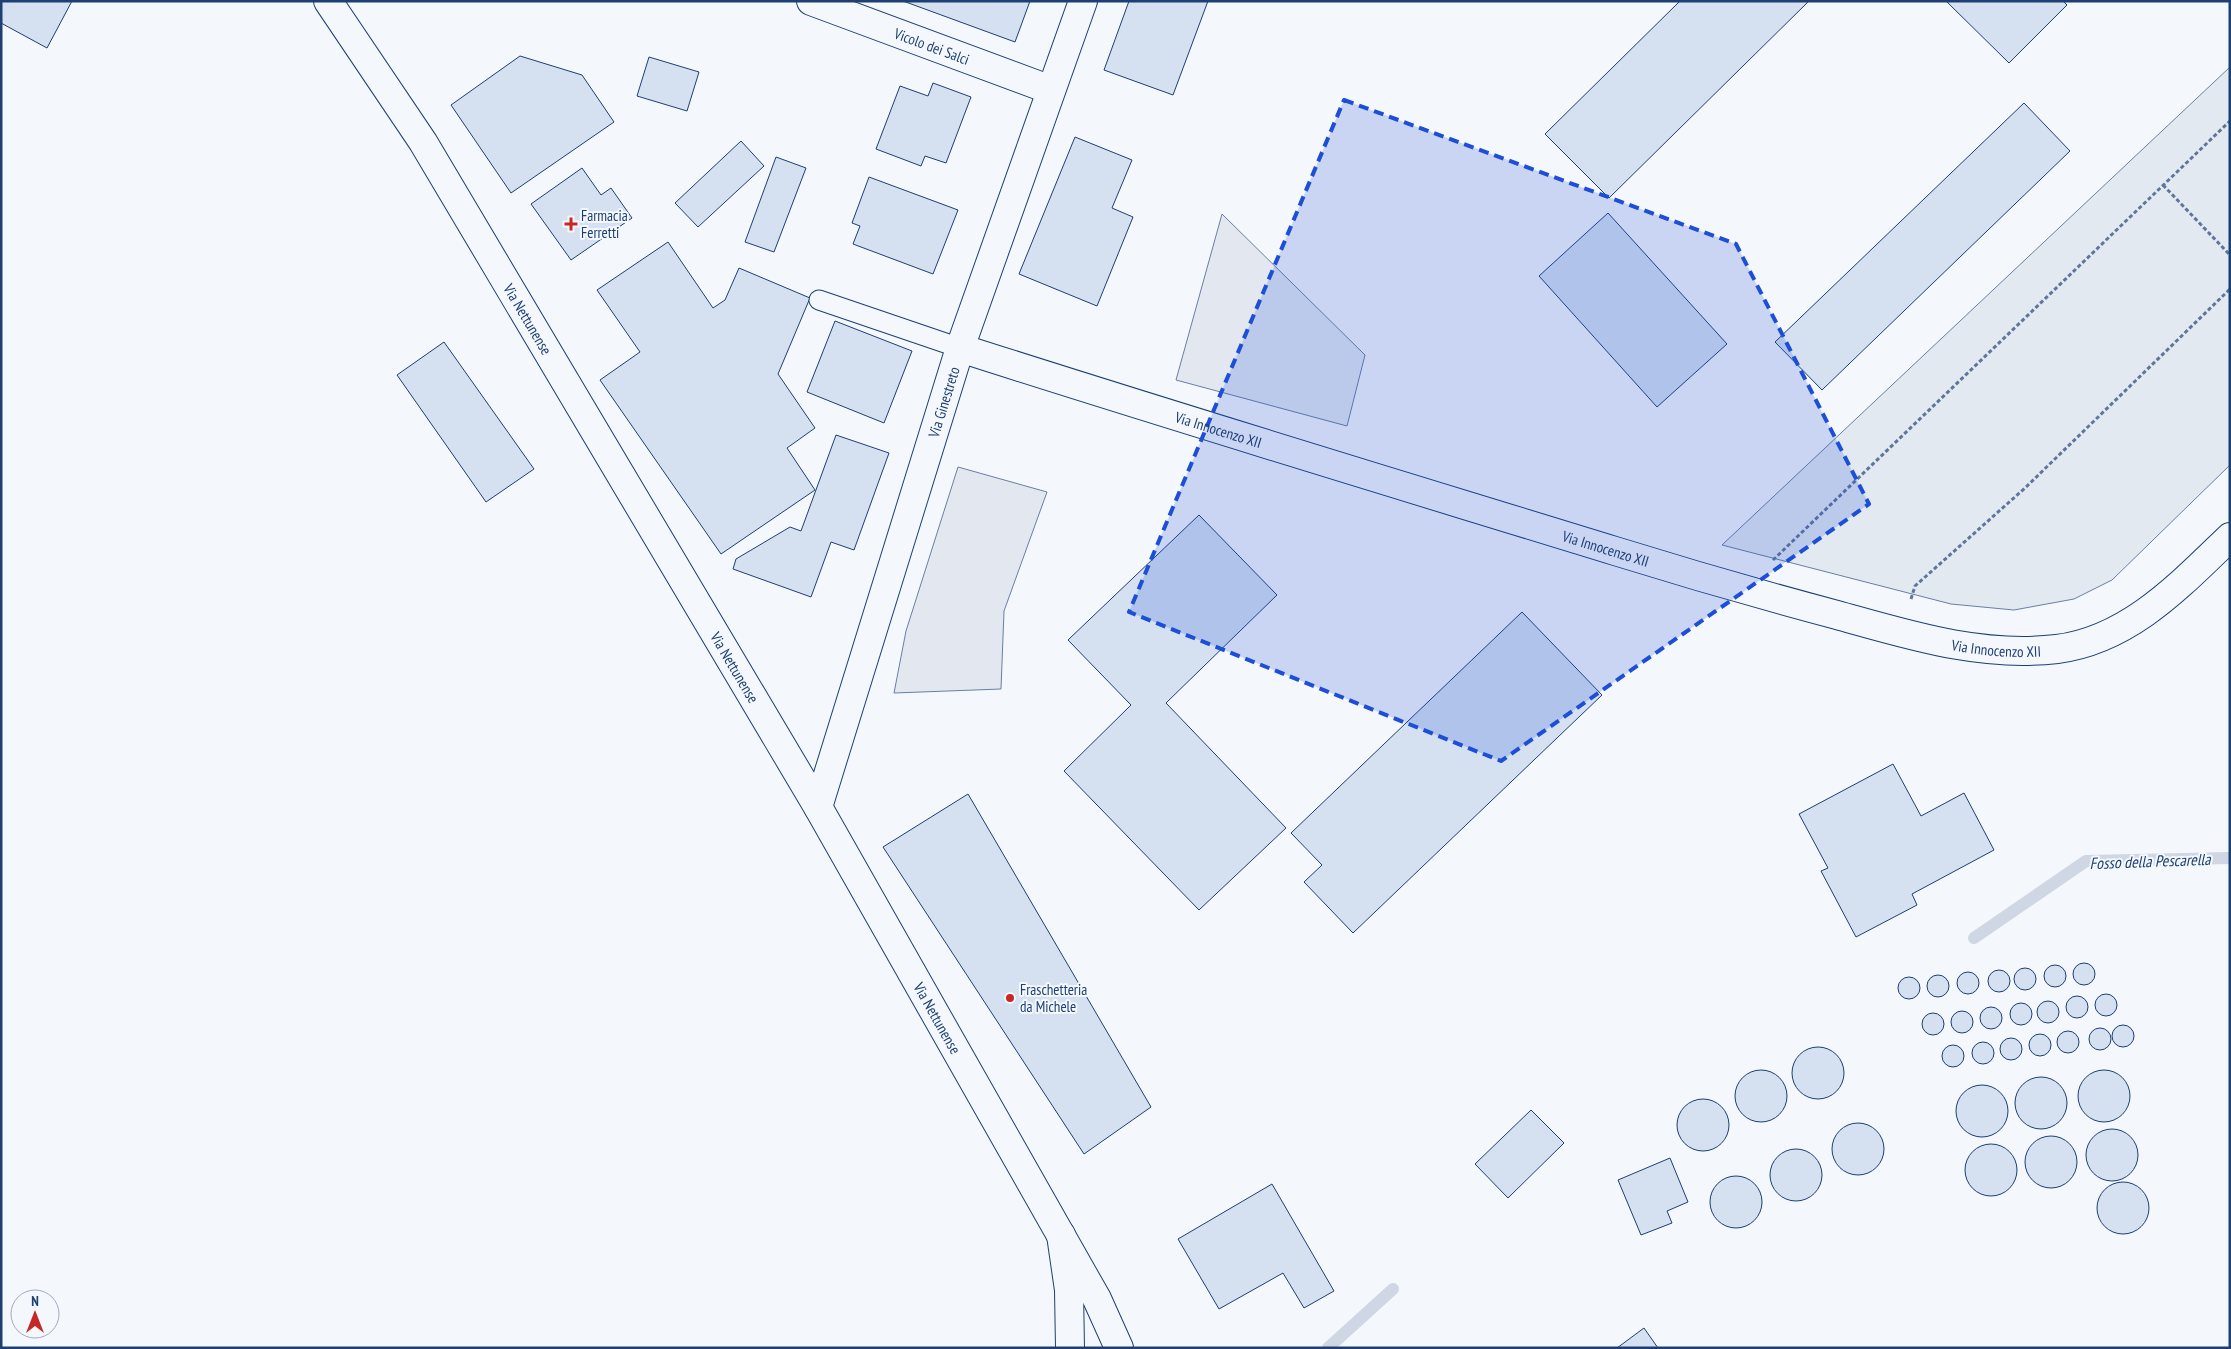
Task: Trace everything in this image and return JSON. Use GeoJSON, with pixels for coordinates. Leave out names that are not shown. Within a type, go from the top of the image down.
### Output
{"type":"FeatureCollection","features":[{"type":"Feature","properties":{"kind":"street","name":"Via Nettunense"},"geometry":{"type":"LineString","coordinates":[[328,1],[424,142],[818,807],[1097,1299],[1119,1348]]}},
{"type":"Feature","properties":{"kind":"street","name":"Vicolo dei Salci"},"geometry":{"type":"LineString","coordinates":[[811,1],[1051,90]]}},
{"type":"Feature","properties":{"kind":"street","name":"Via Ginestreto"},"geometry":{"type":"LineString","coordinates":[[818,807],[960,348],[1083,1]]}},
{"type":"Feature","properties":{"kind":"street","name":"Via Innocenzo XII"},"geometry":{"type":"LineString","coordinates":[[960,348],[1194,422],[1742,590],[1952,645],[2006,651],[2057,648],[2097,640],[2136,619],[2186,578],[2230,537]]}},
{"type":"Feature","properties":{"kind":"street"},"geometry":{"type":"LineString","coordinates":[[1060,1234],[1069,1290],[1070,1348]]}},
{"type":"Feature","properties":{"kind":"lane"},"geometry":{"type":"LineString","coordinates":[[819,300],[960,348]]}},
{"type":"Feature","properties":{"kind":"path"},"geometry":{"type":"LineString","coordinates":[[1742,590],[2230,120]]}},
{"type":"Feature","properties":{"kind":"path"},"geometry":{"type":"LineString","coordinates":[[2163,185],[2230,255]]}},
{"type":"Feature","properties":{"kind":"path"},"geometry":{"type":"LineString","coordinates":[[1915,586],[2025,488],[2230,290]]}},
{"type":"Feature","properties":{"kind":"highlighted area"},"geometry":{"type":"Polygon","coordinates":[[[1344,100],[1736,244],[1869,504],[1501,761],[1129,612],[1344,100]]]}},
{"type":"Feature","properties":{"kind":"shaded area"},"geometry":{"type":"Polygon","coordinates":[[[2230,67],[2230,465],[2112,580],[2074,599],[2014,610],[1951,604],[1722,545],[2230,67]]]}},
{"type":"Feature","properties":{"kind":"shaded area"},"geometry":{"type":"Polygon","coordinates":[[[1222,214],[1365,355],[1347,426],[1176,380],[1222,214]]]}},
{"type":"Feature","properties":{"kind":"shaded area"},"geometry":{"type":"Polygon","coordinates":[[[958,467],[1047,492],[1004,611],[1001,689],[894,693],[906,631],[958,467]]]}},
{"type":"Feature","properties":{"kind":"building"},"geometry":{"type":"Polygon","coordinates":[[[1,1],[72,1],[47,48],[1,23],[1,1]]]}},
{"type":"Feature","properties":{"kind":"building"},"geometry":{"type":"Polygon","coordinates":[[[903,1],[1030,1],[1015,42],[903,1]]]}},
{"type":"Feature","properties":{"kind":"building"},"geometry":{"type":"Polygon","coordinates":[[[1129,1],[1208,1],[1173,95],[1104,70],[1129,1]]]}},
{"type":"Feature","properties":{"kind":"building"},"geometry":{"type":"Polygon","coordinates":[[[1680,1],[1809,1],[1609,198],[1545,134],[1680,1]]]}},
{"type":"Feature","properties":{"kind":"building"},"geometry":{"type":"Polygon","coordinates":[[[1946,1],[2063,1],[2067,5],[2009,63],[1946,1]]]}},
{"type":"Feature","properties":{"kind":"building"},"geometry":{"type":"Polygon","coordinates":[[[520,56],[582,75],[614,122],[511,193],[451,105],[520,56]]]}},
{"type":"Feature","properties":{"kind":"building"},"geometry":{"type":"Polygon","coordinates":[[[649,57],[699,72],[687,111],[637,96],[649,57]]]}},
{"type":"Feature","properties":{"kind":"building"},"geometry":{"type":"Polygon","coordinates":[[[933,83],[971,97],[946,163],[925,156],[921,166],[876,149],[900,86],[928,96],[933,83]]]}},
{"type":"Feature","properties":{"kind":"building"},"geometry":{"type":"Polygon","coordinates":[[[2024,103],[2070,151],[1822,390],[1775,342],[2024,103]]]}},
{"type":"Feature","properties":{"kind":"building"},"geometry":{"type":"Polygon","coordinates":[[[1075,137],[1132,160],[1112,208],[1133,217],[1097,306],[1019,274],[1075,137]]]}},
{"type":"Feature","properties":{"kind":"building"},"geometry":{"type":"Polygon","coordinates":[[[741,141],[764,166],[698,227],[675,203],[741,141]]]}},
{"type":"Feature","properties":{"kind":"building"},"geometry":{"type":"Polygon","coordinates":[[[776,157],[806,168],[774,252],[745,242],[776,157]]]}},
{"type":"Feature","properties":{"kind":"building"},"geometry":{"type":"Polygon","coordinates":[[[582,168],[601,195],[611,188],[632,218],[571,260],[531,204],[582,168]]]}},
{"type":"Feature","properties":{"kind":"building"},"geometry":{"type":"Polygon","coordinates":[[[869,177],[958,210],[933,274],[853,244],[860,226],[852,223],[869,177]]]}},
{"type":"Feature","properties":{"kind":"building"},"geometry":{"type":"Polygon","coordinates":[[[1608,213],[1727,344],[1657,407],[1539,276],[1608,213]]]}},
{"type":"Feature","properties":{"kind":"building"},"geometry":{"type":"Polygon","coordinates":[[[668,242],[713,308],[725,300],[739,268],[810,298],[778,374],[815,428],[787,448],[815,490],[721,554],[600,380],[640,352],[597,290],[668,242]]]}},
{"type":"Feature","properties":{"kind":"building"},"geometry":{"type":"Polygon","coordinates":[[[835,321],[912,351],[884,423],[807,392],[835,321]]]}},
{"type":"Feature","properties":{"kind":"building"},"geometry":{"type":"Polygon","coordinates":[[[444,342],[534,469],[486,502],[397,375],[444,342]]]}},
{"type":"Feature","properties":{"kind":"building"},"geometry":{"type":"Polygon","coordinates":[[[836,435],[889,453],[854,550],[831,542],[811,597],[733,569],[736,559],[790,527],[801,531],[836,435]]]}},
{"type":"Feature","properties":{"kind":"building"},"geometry":{"type":"Polygon","coordinates":[[[1199,515],[1277,595],[1166,703],[1286,828],[1199,910],[1064,771],[1131,705],[1068,640],[1199,515]]]}},
{"type":"Feature","properties":{"kind":"building"},"geometry":{"type":"Polygon","coordinates":[[[1522,612],[1602,695],[1353,933],[1304,882],[1322,865],[1291,833],[1522,612]]]}},
{"type":"Feature","properties":{"kind":"building"},"geometry":{"type":"Polygon","coordinates":[[[1893,764],[1921,816],[1964,793],[1994,850],[1912,894],[1917,905],[1856,937],[1821,871],[1828,868],[1799,814],[1893,764]]]}},
{"type":"Feature","properties":{"kind":"building"},"geometry":{"type":"Polygon","coordinates":[[[968,794],[1151,1107],[1084,1154],[883,847],[968,794]]]}},
{"type":"Feature","properties":{"kind":"building"},"geometry":{"type":"Polygon","coordinates":[[[2084,963],[2094,970],[2095,974],[2088,984],[2084,985],[2074,978],[2073,974],[2080,964],[2084,963]]]}},
{"type":"Feature","properties":{"kind":"building"},"geometry":{"type":"Polygon","coordinates":[[[2055,965],[2065,972],[2066,976],[2059,986],[2055,987],[2045,980],[2044,976],[2051,966],[2055,965]]]}},
{"type":"Feature","properties":{"kind":"building"},"geometry":{"type":"Polygon","coordinates":[[[2025,968],[2035,975],[2036,979],[2029,989],[2025,990],[2015,983],[2014,979],[2021,969],[2025,968]]]}},
{"type":"Feature","properties":{"kind":"building"},"geometry":{"type":"Polygon","coordinates":[[[1999,970],[2007,973],[2010,981],[2007,989],[1999,992],[1991,989],[1988,981],[1991,973],[1999,970]]]}},
{"type":"Feature","properties":{"kind":"building"},"geometry":{"type":"Polygon","coordinates":[[[1968,972],[1976,975],[1979,983],[1976,991],[1968,994],[1960,991],[1957,983],[1960,975],[1968,972]]]}},
{"type":"Feature","properties":{"kind":"building"},"geometry":{"type":"Polygon","coordinates":[[[1938,975],[1948,982],[1949,986],[1942,996],[1938,997],[1928,990],[1927,986],[1934,976],[1938,975]]]}},
{"type":"Feature","properties":{"kind":"building"},"geometry":{"type":"Polygon","coordinates":[[[1909,977],[1919,984],[1920,988],[1913,998],[1909,999],[1899,992],[1898,988],[1905,978],[1909,977]]]}},
{"type":"Feature","properties":{"kind":"building"},"geometry":{"type":"Polygon","coordinates":[[[2106,994],[2116,1001],[2117,1005],[2110,1015],[2106,1016],[2096,1009],[2095,1005],[2102,995],[2106,994]]]}},
{"type":"Feature","properties":{"kind":"building"},"geometry":{"type":"Polygon","coordinates":[[[2077,996],[2087,1003],[2088,1007],[2081,1017],[2077,1018],[2067,1011],[2066,1007],[2073,997],[2077,996]]]}},
{"type":"Feature","properties":{"kind":"building"},"geometry":{"type":"Polygon","coordinates":[[[2048,1001],[2058,1008],[2059,1012],[2052,1022],[2048,1023],[2038,1016],[2037,1012],[2044,1002],[2048,1001]]]}},
{"type":"Feature","properties":{"kind":"building"},"geometry":{"type":"Polygon","coordinates":[[[2021,1003],[2031,1010],[2032,1014],[2025,1024],[2021,1025],[2011,1018],[2010,1014],[2017,1004],[2021,1003]]]}},
{"type":"Feature","properties":{"kind":"building"},"geometry":{"type":"Polygon","coordinates":[[[1991,1007],[2001,1014],[2002,1018],[1995,1028],[1991,1029],[1981,1022],[1980,1018],[1987,1008],[1991,1007]]]}},
{"type":"Feature","properties":{"kind":"building"},"geometry":{"type":"Polygon","coordinates":[[[1962,1011],[1970,1014],[1973,1022],[1970,1030],[1962,1033],[1954,1030],[1951,1022],[1954,1014],[1962,1011]]]}},
{"type":"Feature","properties":{"kind":"building"},"geometry":{"type":"Polygon","coordinates":[[[1933,1013],[1943,1020],[1944,1024],[1937,1034],[1933,1035],[1923,1028],[1922,1024],[1929,1014],[1933,1013]]]}},
{"type":"Feature","properties":{"kind":"building"},"geometry":{"type":"Polygon","coordinates":[[[2123,1025],[2133,1032],[2134,1036],[2127,1046],[2123,1047],[2113,1040],[2112,1036],[2119,1026],[2123,1025]]]}},
{"type":"Feature","properties":{"kind":"building"},"geometry":{"type":"Polygon","coordinates":[[[2100,1028],[2110,1035],[2111,1039],[2104,1049],[2100,1050],[2090,1043],[2089,1039],[2096,1029],[2100,1028]]]}},
{"type":"Feature","properties":{"kind":"building"},"geometry":{"type":"Polygon","coordinates":[[[2068,1031],[2078,1038],[2079,1042],[2072,1052],[2068,1053],[2058,1046],[2057,1042],[2064,1032],[2068,1031]]]}},
{"type":"Feature","properties":{"kind":"building"},"geometry":{"type":"Polygon","coordinates":[[[2040,1034],[2048,1037],[2051,1045],[2048,1053],[2040,1056],[2032,1053],[2029,1045],[2032,1037],[2040,1034]]]}},
{"type":"Feature","properties":{"kind":"building"},"geometry":{"type":"Polygon","coordinates":[[[2011,1038],[2021,1045],[2022,1049],[2015,1059],[2011,1060],[2001,1053],[2000,1049],[2007,1039],[2011,1038]]]}},
{"type":"Feature","properties":{"kind":"building"},"geometry":{"type":"Polygon","coordinates":[[[1983,1042],[1993,1049],[1994,1053],[1987,1063],[1983,1064],[1973,1057],[1972,1053],[1979,1043],[1983,1042]]]}},
{"type":"Feature","properties":{"kind":"building"},"geometry":{"type":"Polygon","coordinates":[[[1953,1045],[1961,1048],[1964,1056],[1961,1064],[1953,1067],[1945,1064],[1942,1056],[1945,1048],[1953,1045]]]}},
{"type":"Feature","properties":{"kind":"building"},"geometry":{"type":"Polygon","coordinates":[[[1813,1047],[1823,1047],[1837,1054],[1844,1068],[1844,1078],[1837,1092],[1823,1099],[1813,1099],[1803,1095],[1796,1088],[1792,1078],[1792,1068],[1796,1058],[1803,1051],[1813,1047]]]}},
{"type":"Feature","properties":{"kind":"building"},"geometry":{"type":"Polygon","coordinates":[[[1756,1070],[1766,1070],[1776,1074],[1783,1081],[1787,1096],[1783,1111],[1776,1118],[1766,1122],[1756,1122],[1746,1118],[1739,1111],[1735,1101],[1735,1091],[1739,1081],[1746,1074],[1756,1070]]]}},
{"type":"Feature","properties":{"kind":"building"},"geometry":{"type":"Polygon","coordinates":[[[2099,1070],[2109,1070],[2119,1074],[2126,1081],[2130,1096],[2126,1111],[2119,1118],[2109,1122],[2099,1122],[2089,1118],[2082,1111],[2078,1101],[2078,1091],[2082,1081],[2089,1074],[2099,1070]]]}},
{"type":"Feature","properties":{"kind":"building"},"geometry":{"type":"Polygon","coordinates":[[[2036,1077],[2046,1077],[2055,1081],[2063,1089],[2067,1103],[2063,1117],[2055,1125],[2046,1129],[2036,1129],[2027,1125],[2019,1117],[2015,1108],[2015,1098],[2019,1089],[2027,1081],[2036,1077]]]}},
{"type":"Feature","properties":{"kind":"building"},"geometry":{"type":"Polygon","coordinates":[[[1977,1085],[1987,1085],[1996,1089],[2004,1097],[2008,1111],[2004,1125],[1996,1133],[1987,1137],[1977,1137],[1968,1133],[1960,1125],[1956,1116],[1956,1106],[1960,1097],[1968,1089],[1977,1085]]]}},
{"type":"Feature","properties":{"kind":"building"},"geometry":{"type":"Polygon","coordinates":[[[1698,1099],[1708,1099],[1717,1103],[1725,1111],[1729,1125],[1725,1139],[1717,1147],[1708,1151],[1698,1151],[1689,1147],[1681,1139],[1677,1130],[1677,1120],[1681,1111],[1689,1103],[1698,1099]]]}},
{"type":"Feature","properties":{"kind":"building"},"geometry":{"type":"Polygon","coordinates":[[[1531,1110],[1564,1143],[1508,1198],[1475,1164],[1531,1110]]]}},
{"type":"Feature","properties":{"kind":"building"},"geometry":{"type":"Polygon","coordinates":[[[1853,1123],[1863,1123],[1872,1127],[1880,1135],[1884,1149],[1880,1163],[1872,1171],[1863,1175],[1853,1175],[1844,1171],[1836,1163],[1832,1154],[1832,1144],[1836,1135],[1844,1127],[1853,1123]]]}},
{"type":"Feature","properties":{"kind":"building"},"geometry":{"type":"Polygon","coordinates":[[[2107,1129],[2117,1129],[2127,1133],[2134,1140],[2138,1155],[2134,1170],[2127,1177],[2117,1181],[2107,1181],[2097,1177],[2090,1170],[2086,1160],[2086,1150],[2090,1140],[2097,1133],[2107,1129]]]}},
{"type":"Feature","properties":{"kind":"building"},"geometry":{"type":"Polygon","coordinates":[[[2046,1136],[2056,1136],[2070,1143],[2077,1157],[2077,1167],[2070,1181],[2056,1188],[2046,1188],[2036,1184],[2029,1177],[2025,1167],[2025,1157],[2029,1147],[2036,1140],[2046,1136]]]}},
{"type":"Feature","properties":{"kind":"building"},"geometry":{"type":"Polygon","coordinates":[[[1986,1144],[1996,1144],[2006,1148],[2013,1155],[2017,1170],[2013,1185],[2006,1192],[1996,1196],[1986,1196],[1976,1192],[1969,1185],[1965,1175],[1965,1165],[1969,1155],[1976,1148],[1986,1144]]]}},
{"type":"Feature","properties":{"kind":"building"},"geometry":{"type":"Polygon","coordinates":[[[1791,1149],[1801,1149],[1811,1153],[1818,1160],[1822,1175],[1818,1190],[1811,1197],[1801,1201],[1791,1201],[1781,1197],[1774,1190],[1770,1180],[1770,1170],[1774,1160],[1781,1153],[1791,1149]]]}},
{"type":"Feature","properties":{"kind":"building"},"geometry":{"type":"Polygon","coordinates":[[[1670,1158],[1688,1202],[1667,1211],[1672,1223],[1641,1235],[1618,1180],[1670,1158]]]}},
{"type":"Feature","properties":{"kind":"building"},"geometry":{"type":"Polygon","coordinates":[[[1731,1176],[1741,1176],[1751,1180],[1758,1187],[1762,1202],[1758,1217],[1751,1224],[1741,1228],[1731,1228],[1721,1224],[1714,1217],[1710,1207],[1710,1197],[1714,1187],[1721,1180],[1731,1176]]]}},
{"type":"Feature","properties":{"kind":"building"},"geometry":{"type":"Polygon","coordinates":[[[2118,1182],[2128,1182],[2138,1186],[2145,1193],[2149,1208],[2145,1223],[2138,1230],[2128,1234],[2118,1234],[2108,1230],[2101,1223],[2097,1213],[2097,1203],[2101,1193],[2108,1186],[2118,1182]]]}},
{"type":"Feature","properties":{"kind":"building"},"geometry":{"type":"Polygon","coordinates":[[[1272,1184],[1334,1291],[1304,1308],[1283,1273],[1219,1309],[1178,1239],[1272,1184]]]}},
{"type":"Feature","properties":{"kind":"building"},"geometry":{"type":"Polygon","coordinates":[[[1644,1328],[1658,1348],[1617,1348],[1644,1328]]]}},
{"type":"Feature","properties":{"kind":"waterway","name":"Fosso della Pescarella"},"geometry":{"type":"LineString","coordinates":[[1974,938],[2086,861],[2230,858]]}},
{"type":"Feature","properties":{"kind":"waterway","name":"Fosso della Pescarella"},"geometry":{"type":"LineString","coordinates":[[1328,1348],[1393,1289]]}},
{"type":"Feature","properties":{"kind":"place","name":"Farmacia Ferretti"},"geometry":{"type":"Point","coordinates":[571,224]}},
{"type":"Feature","properties":{"kind":"place","name":"Fraschetteria da Michele"},"geometry":{"type":"Point","coordinates":[1010,998]}}]}
